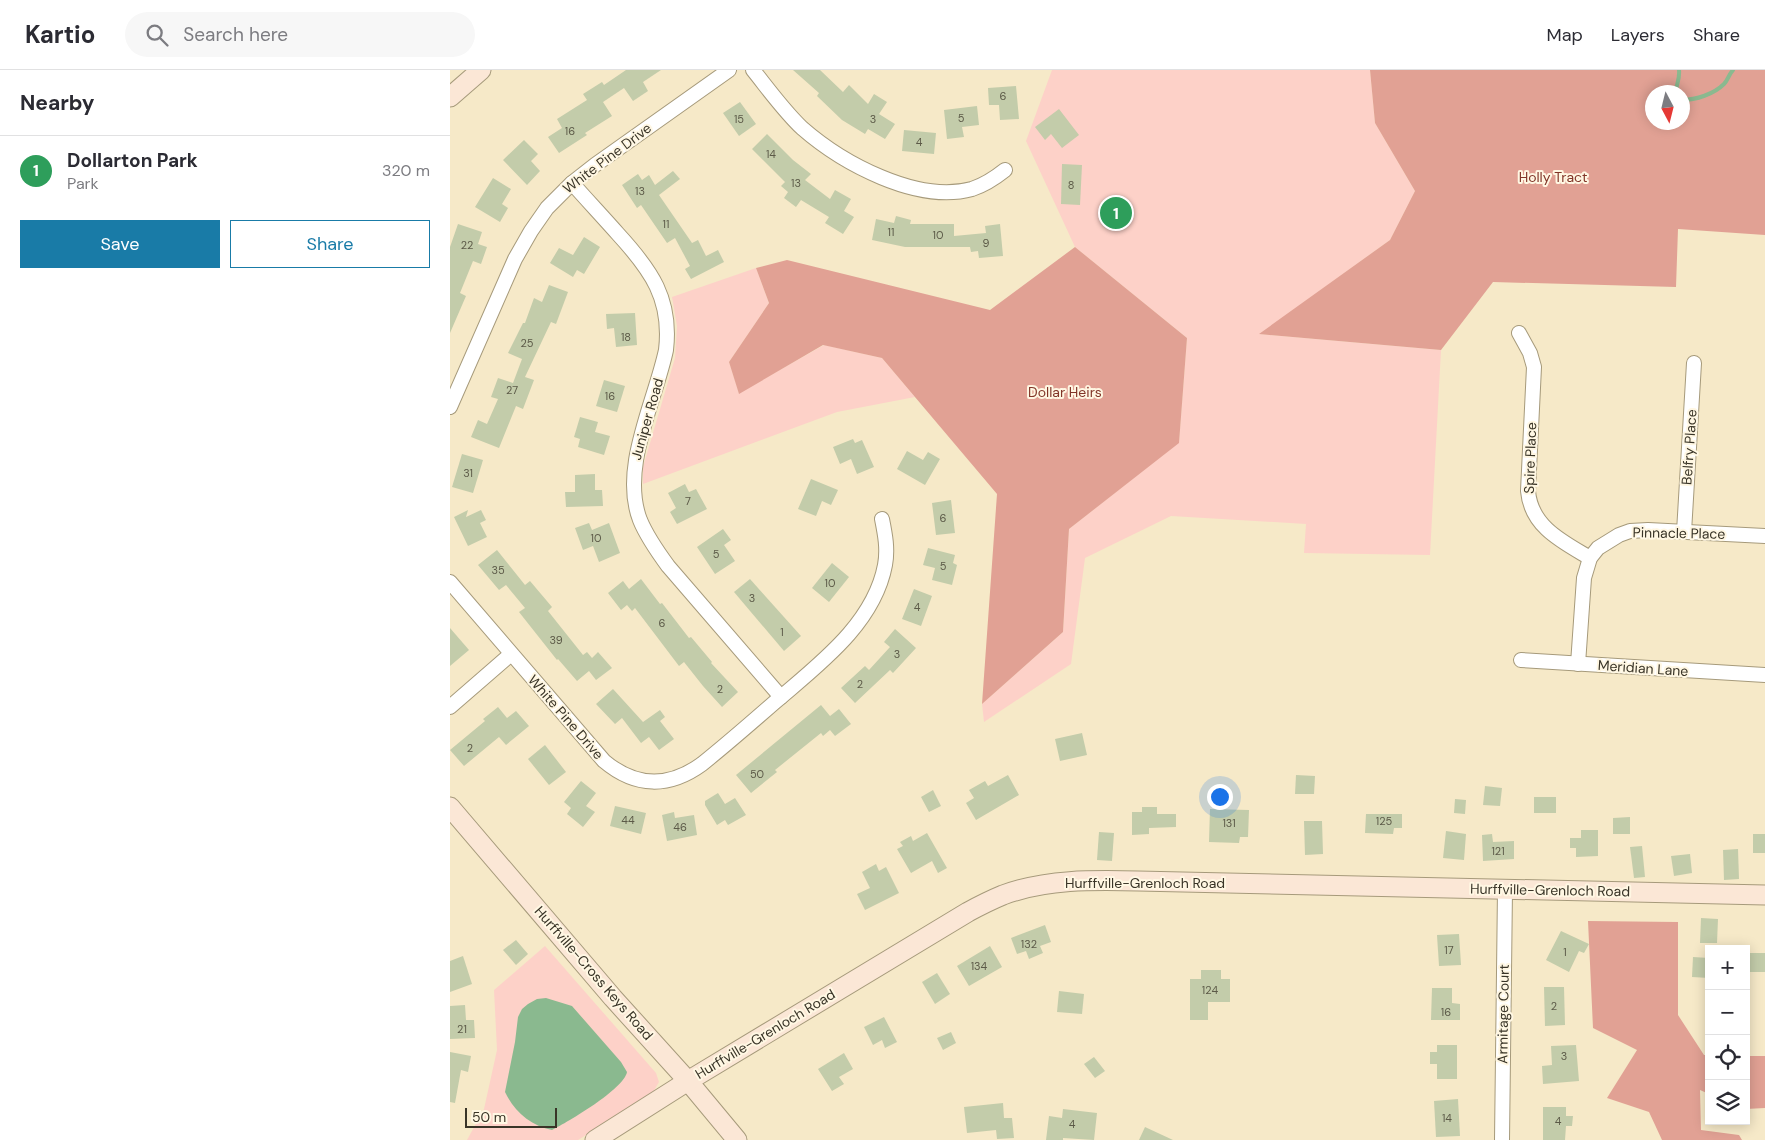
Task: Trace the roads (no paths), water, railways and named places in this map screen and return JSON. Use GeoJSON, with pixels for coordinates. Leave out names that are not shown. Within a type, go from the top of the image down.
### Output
{"type":"FeatureCollection","features":[{"type":"Feature","properties":{"kind":"main road"},"geometry":{"type":"LineString","coordinates":[[450,97],[481,70]]}},
{"type":"Feature","properties":{"kind":"main road","name":"Hurffville-Cross Keys Road"},"geometry":{"type":"LineString","coordinates":[[450,807],[737,1140]]}},
{"type":"Feature","properties":{"kind":"main road","name":"Hurffville-Grenloch Road"},"geometry":{"type":"LineString","coordinates":[[595,1140],[688,1081],[968,912],[1002,896],[1023,889],[1094,880],[1765,895]]}},
{"type":"Feature","properties":{"kind":"street","name":"White Pine Drive"},"geometry":{"type":"LineString","coordinates":[[450,407],[523,244],[548,208],[572,183],[595,165],[729,70]]}},
{"type":"Feature","properties":{"kind":"street"},"geometry":{"type":"LineString","coordinates":[[753,70],[793,119],[811,135],[848,161],[886,179],[931,190],[956,191],[971,189],[984,184],[1005,170]]}},
{"type":"Feature","properties":{"kind":"street","name":"Juniper Road"},"geometry":{"type":"LineString","coordinates":[[572,183],[641,260],[655,282],[664,306],[668,335],[666,350],[634,469],[634,496],[640,520],[651,543],[668,566],[781,697]]}},
{"type":"Feature","properties":{"kind":"street","name":"Spire Place"},"geometry":{"type":"LineString","coordinates":[[1519,333],[1530,353],[1534,367],[1529,502],[1544,528],[1561,541],[1590,558]]}},
{"type":"Feature","properties":{"kind":"street","name":"Belfry Place"},"geometry":{"type":"LineString","coordinates":[[1684,532],[1694,363]]}},
{"type":"Feature","properties":{"kind":"street","name":"White Pine Drive"},"geometry":{"type":"LineString","coordinates":[[450,582],[604,761],[621,773],[649,782],[666,782],[693,771],[837,647],[856,624],[878,588],[885,565],[886,538],[882,519]]}},
{"type":"Feature","properties":{"kind":"street","name":"Pinnacle Place"},"geometry":{"type":"LineString","coordinates":[[1590,558],[1598,548],[1610,539],[1630,531],[1648,530],[1765,536]]}},
{"type":"Feature","properties":{"kind":"street"},"geometry":{"type":"LineString","coordinates":[[1578,664],[1584,578],[1590,558]]}},
{"type":"Feature","properties":{"kind":"street"},"geometry":{"type":"LineString","coordinates":[[450,707],[511,654]]}},
{"type":"Feature","properties":{"kind":"street","name":"Meridian Lane"},"geometry":{"type":"LineString","coordinates":[[1521,660],[1765,675]]}},
{"type":"Feature","properties":{"kind":"street","name":"Armitage Court"},"geometry":{"type":"LineString","coordinates":[[1502,1140],[1505,889]]}},
{"type":"Feature","properties":{"kind":"waterway"},"geometry":{"type":"LineString","coordinates":[[1677,85],[1679,70]]}},
{"type":"Feature","properties":{"kind":"waterway"},"geometry":{"type":"LineString","coordinates":[[1690,100],[1699,98],[1720,88],[1733,70]]}},
{"type":"Feature","properties":{"kind":"place","name":"Dollarton Park"},"geometry":{"type":"Point","coordinates":[1116,213]}},
{"type":"Feature","properties":{"kind":"park label","name":"Holly Tract"},"geometry":{"type":"Point","coordinates":[1553,177]}},
{"type":"Feature","properties":{"kind":"park label","name":"Dollar Heirs"},"geometry":{"type":"Point","coordinates":[1065,392]}}]}
